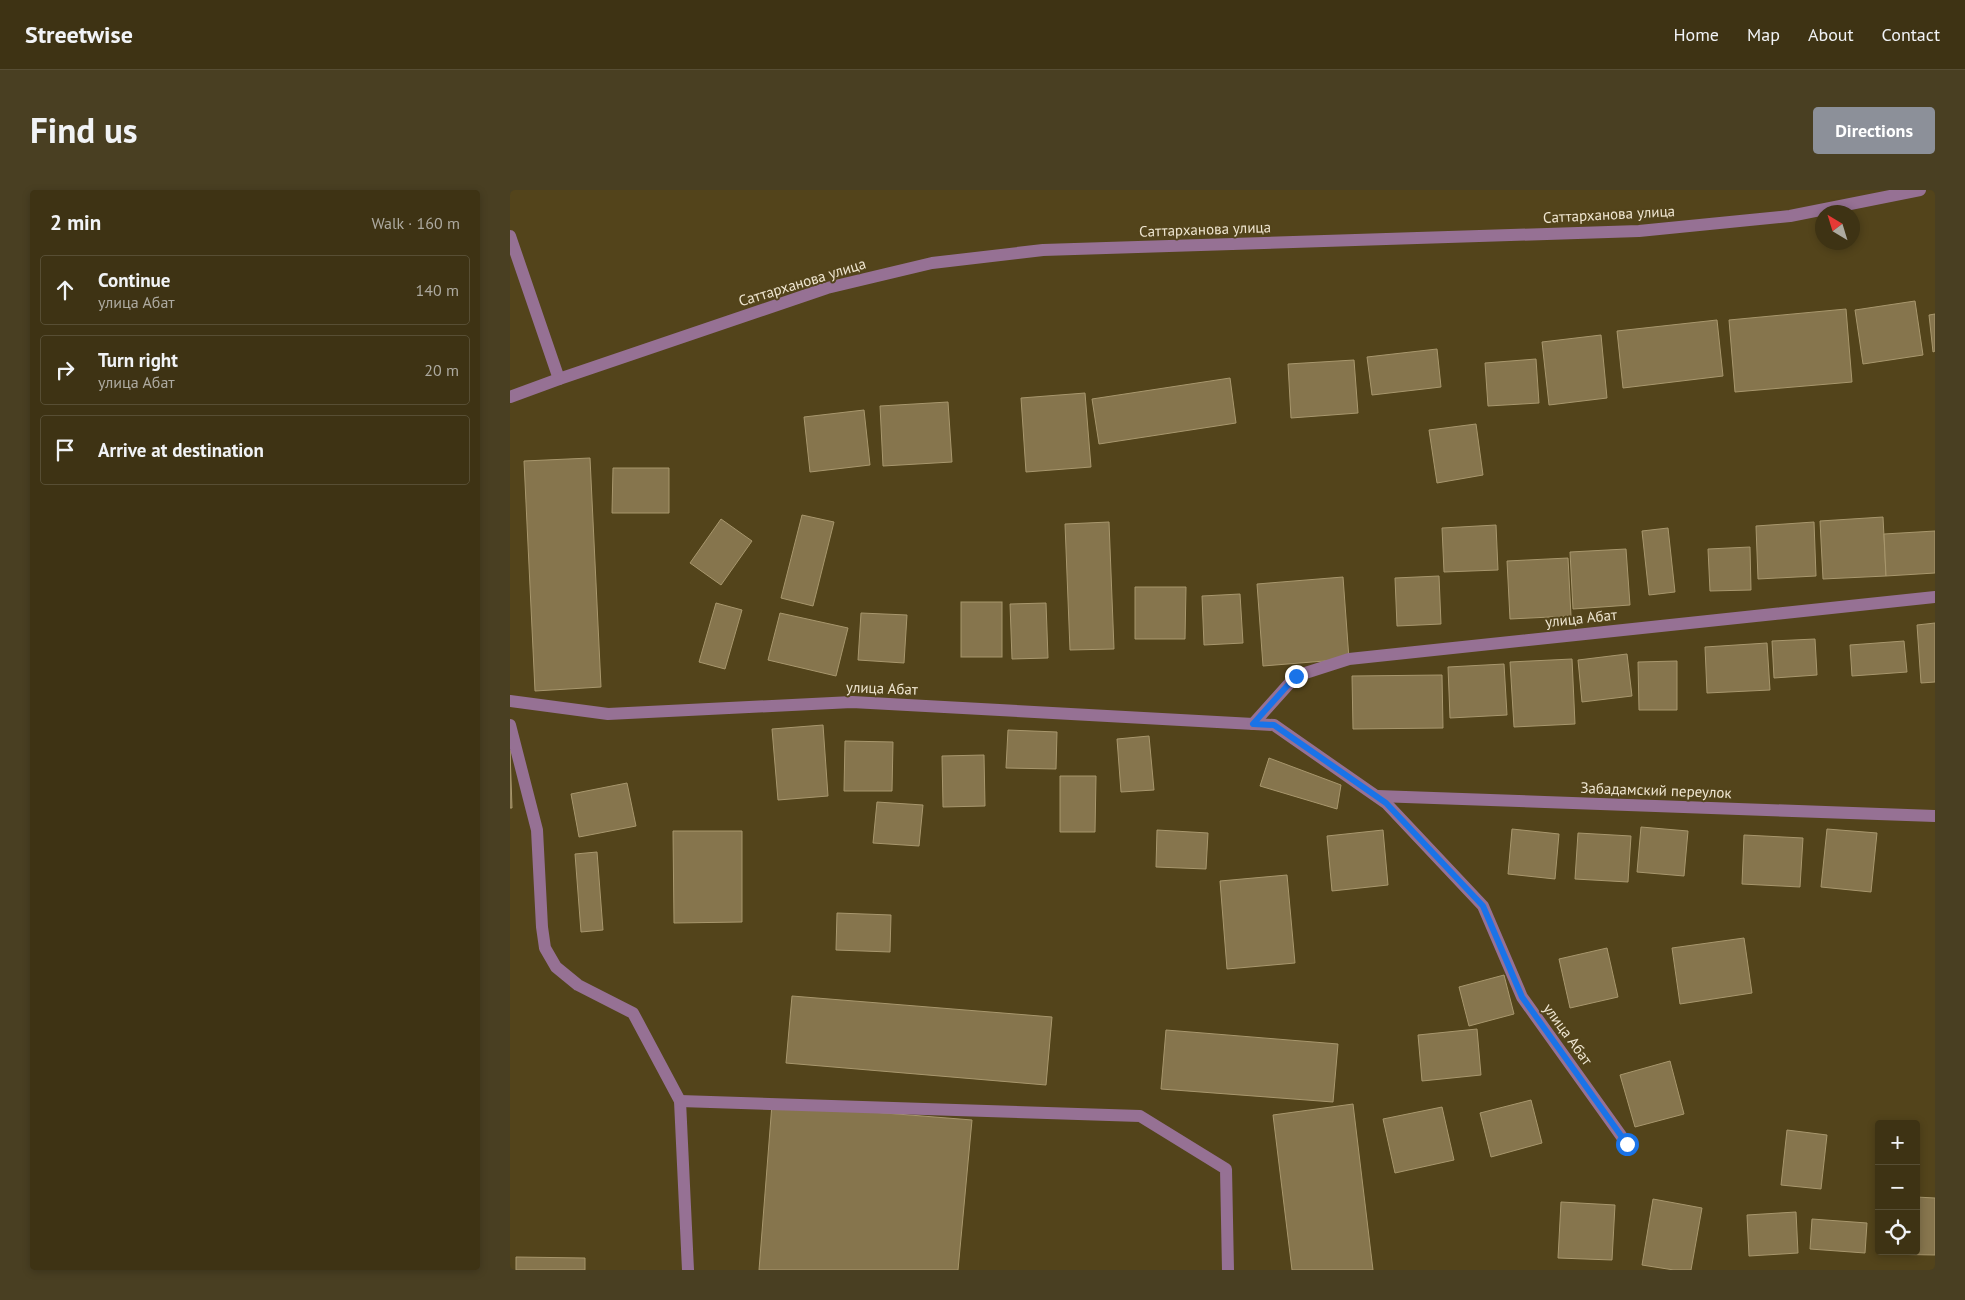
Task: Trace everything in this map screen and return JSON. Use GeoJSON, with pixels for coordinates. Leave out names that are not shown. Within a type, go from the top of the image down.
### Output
{"type":"FeatureCollection","features":[{"type":"Feature","properties":{"kind":"street","name":"Саттарханова улица"},"geometry":{"type":"LineString","coordinates":[[510,397],[827,288],[932,263],[1043,250],[1639,231],[1790,216],[1920,190]]}},
{"type":"Feature","properties":{"kind":"street"},"geometry":{"type":"LineString","coordinates":[[510,236],[559,379]]}},
{"type":"Feature","properties":{"kind":"street","name":"улица Абат"},"geometry":{"type":"LineString","coordinates":[[1253,724],[1296,676],[1349,659],[1935,597]]}},
{"type":"Feature","properties":{"kind":"street","name":"улица Абат"},"geometry":{"type":"LineString","coordinates":[[510,701],[608,714],[852,702],[1274,725],[1386,803],[1483,906],[1522,997],[1627,1144]]}},
{"type":"Feature","properties":{"kind":"street"},"geometry":{"type":"LineString","coordinates":[[510,725],[538,830],[542,927],[545,948],[556,967],[578,985],[633,1013],[680,1101],[688,1270]]}},
{"type":"Feature","properties":{"kind":"street","name":"Забадамский переулок"},"geometry":{"type":"LineString","coordinates":[[1377,796],[1935,816]]}},
{"type":"Feature","properties":{"kind":"street"},"geometry":{"type":"LineString","coordinates":[[680,1101],[1140,1116],[1226,1170],[1228,1270]]}},
{"type":"Feature","properties":{"kind":"building"},"geometry":{"type":"Polygon","coordinates":[[[1915,301],[1923,355],[1863,364],[1855,310],[1915,301]]]}},
{"type":"Feature","properties":{"kind":"building"},"geometry":{"type":"Polygon","coordinates":[[[1846,309],[1852,382],[1735,392],[1729,320],[1846,309]]]}},
{"type":"Feature","properties":{"kind":"building"},"geometry":{"type":"Polygon","coordinates":[[[1935,314],[1935,351],[1933,352],[1929,315],[1935,314]]]}},
{"type":"Feature","properties":{"kind":"building"},"geometry":{"type":"Polygon","coordinates":[[[1717,320],[1723,376],[1623,388],[1617,331],[1717,320]]]}},
{"type":"Feature","properties":{"kind":"building"},"geometry":{"type":"Polygon","coordinates":[[[1601,335],[1607,398],[1549,405],[1542,342],[1601,335]]]}},
{"type":"Feature","properties":{"kind":"building"},"geometry":{"type":"Polygon","coordinates":[[[1437,349],[1441,387],[1372,395],[1367,357],[1437,349]]]}},
{"type":"Feature","properties":{"kind":"building"},"geometry":{"type":"Polygon","coordinates":[[[1536,359],[1539,403],[1488,406],[1485,363],[1536,359]]]}},
{"type":"Feature","properties":{"kind":"building"},"geometry":{"type":"Polygon","coordinates":[[[1354,360],[1358,413],[1291,418],[1288,364],[1354,360]]]}},
{"type":"Feature","properties":{"kind":"building"},"geometry":{"type":"Polygon","coordinates":[[[1230,378],[1236,423],[1099,444],[1092,399],[1230,378]]]}},
{"type":"Feature","properties":{"kind":"building"},"geometry":{"type":"Polygon","coordinates":[[[1085,393],[1091,467],[1026,472],[1021,398],[1085,393]]]}},
{"type":"Feature","properties":{"kind":"building"},"geometry":{"type":"Polygon","coordinates":[[[948,402],[952,462],[883,466],[880,406],[948,402]]]}},
{"type":"Feature","properties":{"kind":"building"},"geometry":{"type":"Polygon","coordinates":[[[864,410],[870,465],[810,472],[804,417],[864,410]]]}},
{"type":"Feature","properties":{"kind":"building"},"geometry":{"type":"Polygon","coordinates":[[[1476,424],[1483,475],[1437,483],[1429,430],[1476,424]]]}},
{"type":"Feature","properties":{"kind":"building"},"geometry":{"type":"Polygon","coordinates":[[[590,458],[601,687],[535,691],[524,461],[590,458]]]}},
{"type":"Feature","properties":{"kind":"building"},"geometry":{"type":"Polygon","coordinates":[[[613,468],[669,468],[669,513],[612,513],[613,468]]]}},
{"type":"Feature","properties":{"kind":"building"},"geometry":{"type":"Polygon","coordinates":[[[802,515],[834,522],[813,606],[781,598],[802,515]]]}},
{"type":"Feature","properties":{"kind":"building"},"geometry":{"type":"Polygon","coordinates":[[[1883,517],[1886,576],[1823,579],[1820,521],[1883,517]]]}},
{"type":"Feature","properties":{"kind":"building"},"geometry":{"type":"Polygon","coordinates":[[[721,519],[752,541],[721,585],[690,563],[721,519]]]}},
{"type":"Feature","properties":{"kind":"building"},"geometry":{"type":"Polygon","coordinates":[[[1109,522],[1114,649],[1070,650],[1065,524],[1109,522]]]}},
{"type":"Feature","properties":{"kind":"building"},"geometry":{"type":"Polygon","coordinates":[[[1814,522],[1816,576],[1758,579],[1756,526],[1814,522]]]}},
{"type":"Feature","properties":{"kind":"building"},"geometry":{"type":"Polygon","coordinates":[[[1496,525],[1498,570],[1444,572],[1442,528],[1496,525]]]}},
{"type":"Feature","properties":{"kind":"building"},"geometry":{"type":"Polygon","coordinates":[[[1668,528],[1675,592],[1649,595],[1642,531],[1668,528]]]}},
{"type":"Feature","properties":{"kind":"building"},"geometry":{"type":"Polygon","coordinates":[[[1935,531],[1935,573],[1886,576],[1884,534],[1935,531]]]}},
{"type":"Feature","properties":{"kind":"building"},"geometry":{"type":"Polygon","coordinates":[[[1750,547],[1751,590],[1710,591],[1708,549],[1750,547]]]}},
{"type":"Feature","properties":{"kind":"building"},"geometry":{"type":"Polygon","coordinates":[[[1626,549],[1630,605],[1573,609],[1570,552],[1626,549]]]}},
{"type":"Feature","properties":{"kind":"building"},"geometry":{"type":"Polygon","coordinates":[[[1568,558],[1571,616],[1510,619],[1507,561],[1568,558]]]}},
{"type":"Feature","properties":{"kind":"building"},"geometry":{"type":"Polygon","coordinates":[[[1439,576],[1441,624],[1397,626],[1395,578],[1439,576]]]}},
{"type":"Feature","properties":{"kind":"building"},"geometry":{"type":"Polygon","coordinates":[[[1343,577],[1349,659],[1263,666],[1257,584],[1343,577]]]}},
{"type":"Feature","properties":{"kind":"building"},"geometry":{"type":"Polygon","coordinates":[[[1135,587],[1186,587],[1185,639],[1135,639],[1135,587]]]}},
{"type":"Feature","properties":{"kind":"building"},"geometry":{"type":"Polygon","coordinates":[[[1240,594],[1243,643],[1204,645],[1202,596],[1240,594]]]}},
{"type":"Feature","properties":{"kind":"building"},"geometry":{"type":"Polygon","coordinates":[[[961,602],[1002,602],[1002,657],[961,657],[961,602]]]}},
{"type":"Feature","properties":{"kind":"building"},"geometry":{"type":"Polygon","coordinates":[[[716,603],[742,610],[725,669],[699,662],[716,603]]]}},
{"type":"Feature","properties":{"kind":"building"},"geometry":{"type":"Polygon","coordinates":[[[1046,603],[1048,658],[1012,659],[1010,604],[1046,603]]]}},
{"type":"Feature","properties":{"kind":"building"},"geometry":{"type":"Polygon","coordinates":[[[780,613],[848,628],[836,676],[768,660],[780,613]]]}},
{"type":"Feature","properties":{"kind":"building"},"geometry":{"type":"Polygon","coordinates":[[[861,613],[907,615],[904,663],[858,660],[861,613]]]}},
{"type":"Feature","properties":{"kind":"building"},"geometry":{"type":"Polygon","coordinates":[[[1935,623],[1935,682],[1921,683],[1917,625],[1935,623]]]}},
{"type":"Feature","properties":{"kind":"building"},"geometry":{"type":"Polygon","coordinates":[[[1815,639],[1817,675],[1774,678],[1772,641],[1815,639]]]}},
{"type":"Feature","properties":{"kind":"building"},"geometry":{"type":"Polygon","coordinates":[[[1904,641],[1907,672],[1852,676],[1850,645],[1904,641]]]}},
{"type":"Feature","properties":{"kind":"building"},"geometry":{"type":"Polygon","coordinates":[[[1767,643],[1770,690],[1707,693],[1705,647],[1767,643]]]}},
{"type":"Feature","properties":{"kind":"building"},"geometry":{"type":"Polygon","coordinates":[[[1627,654],[1632,696],[1582,702],[1578,660],[1627,654]]]}},
{"type":"Feature","properties":{"kind":"building"},"geometry":{"type":"Polygon","coordinates":[[[1572,659],[1575,724],[1514,727],[1510,662],[1572,659]]]}},
{"type":"Feature","properties":{"kind":"building"},"geometry":{"type":"Polygon","coordinates":[[[1677,661],[1677,710],[1639,710],[1638,662],[1677,661]]]}},
{"type":"Feature","properties":{"kind":"building"},"geometry":{"type":"Polygon","coordinates":[[[1504,664],[1507,715],[1450,718],[1448,667],[1504,664]]]}},
{"type":"Feature","properties":{"kind":"building"},"geometry":{"type":"Polygon","coordinates":[[[1442,675],[1443,728],[1353,729],[1352,676],[1442,675]]]}},
{"type":"Feature","properties":{"kind":"building"},"geometry":{"type":"Polygon","coordinates":[[[823,725],[828,796],[778,800],[772,729],[823,725]]]}},
{"type":"Feature","properties":{"kind":"building"},"geometry":{"type":"Polygon","coordinates":[[[1008,730],[1057,732],[1056,769],[1006,768],[1008,730]]]}},
{"type":"Feature","properties":{"kind":"building"},"geometry":{"type":"Polygon","coordinates":[[[1149,736],[1154,790],[1121,792],[1117,739],[1149,736]]]}},
{"type":"Feature","properties":{"kind":"building"},"geometry":{"type":"Polygon","coordinates":[[[845,741],[893,742],[892,791],[844,791],[845,741]]]}},
{"type":"Feature","properties":{"kind":"building"},"geometry":{"type":"Polygon","coordinates":[[[510,750],[512,808],[510,808],[510,750]]]}},
{"type":"Feature","properties":{"kind":"building"},"geometry":{"type":"Polygon","coordinates":[[[984,755],[985,806],[943,807],[942,756],[984,755]]]}},
{"type":"Feature","properties":{"kind":"building"},"geometry":{"type":"Polygon","coordinates":[[[1269,758],[1341,785],[1337,809],[1260,786],[1269,758]]]}},
{"type":"Feature","properties":{"kind":"building"},"geometry":{"type":"Polygon","coordinates":[[[1060,776],[1096,776],[1095,832],[1060,832],[1060,776]]]}},
{"type":"Feature","properties":{"kind":"building"},"geometry":{"type":"Polygon","coordinates":[[[627,783],[636,826],[579,837],[571,794],[627,783]]]}},
{"type":"Feature","properties":{"kind":"building"},"geometry":{"type":"Polygon","coordinates":[[[877,802],[923,805],[919,846],[873,843],[877,802]]]}},
{"type":"Feature","properties":{"kind":"building"},"geometry":{"type":"Polygon","coordinates":[[[1641,827],[1688,831],[1684,876],[1637,872],[1641,827]]]}},
{"type":"Feature","properties":{"kind":"building"},"geometry":{"type":"Polygon","coordinates":[[[1512,829],[1559,834],[1555,879],[1508,874],[1512,829]]]}},
{"type":"Feature","properties":{"kind":"building"},"geometry":{"type":"Polygon","coordinates":[[[1827,829],[1877,833],[1871,892],[1821,887],[1827,829]]]}},
{"type":"Feature","properties":{"kind":"building"},"geometry":{"type":"Polygon","coordinates":[[[1157,830],[1208,833],[1206,869],[1156,867],[1157,830]]]}},
{"type":"Feature","properties":{"kind":"building"},"geometry":{"type":"Polygon","coordinates":[[[1383,830],[1388,885],[1332,891],[1327,836],[1383,830]]]}},
{"type":"Feature","properties":{"kind":"building"},"geometry":{"type":"Polygon","coordinates":[[[673,831],[742,831],[742,922],[674,923],[673,831]]]}},
{"type":"Feature","properties":{"kind":"building"},"geometry":{"type":"Polygon","coordinates":[[[1578,833],[1631,836],[1628,882],[1575,879],[1578,833]]]}},
{"type":"Feature","properties":{"kind":"building"},"geometry":{"type":"Polygon","coordinates":[[[1744,835],[1803,838],[1800,887],[1742,884],[1744,835]]]}},
{"type":"Feature","properties":{"kind":"building"},"geometry":{"type":"Polygon","coordinates":[[[597,852],[603,930],[581,932],[575,854],[597,852]]]}},
{"type":"Feature","properties":{"kind":"building"},"geometry":{"type":"Polygon","coordinates":[[[1287,875],[1295,963],[1227,969],[1220,881],[1287,875]]]}},
{"type":"Feature","properties":{"kind":"building"},"geometry":{"type":"Polygon","coordinates":[[[837,913],[891,915],[890,952],[836,950],[837,913]]]}},
{"type":"Feature","properties":{"kind":"building"},"geometry":{"type":"Polygon","coordinates":[[[1744,938],[1752,993],[1680,1004],[1672,948],[1744,938]]]}},
{"type":"Feature","properties":{"kind":"building"},"geometry":{"type":"Polygon","coordinates":[[[1607,948],[1618,997],[1570,1008],[1559,959],[1607,948]]]}},
{"type":"Feature","properties":{"kind":"building"},"geometry":{"type":"Polygon","coordinates":[[[1504,975],[1514,1014],[1469,1026],[1459,987],[1504,975]]]}},
{"type":"Feature","properties":{"kind":"building"},"geometry":{"type":"Polygon","coordinates":[[[792,996],[1052,1017],[1046,1085],[786,1063],[792,996]]]}},
{"type":"Feature","properties":{"kind":"building"},"geometry":{"type":"Polygon","coordinates":[[[1477,1029],[1481,1075],[1422,1081],[1418,1035],[1477,1029]]]}},
{"type":"Feature","properties":{"kind":"building"},"geometry":{"type":"Polygon","coordinates":[[[1166,1030],[1338,1044],[1333,1102],[1161,1089],[1166,1030]]]}},
{"type":"Feature","properties":{"kind":"building"},"geometry":{"type":"Polygon","coordinates":[[[1670,1061],[1684,1114],[1635,1127],[1620,1075],[1670,1061]]]}},
{"type":"Feature","properties":{"kind":"building"},"geometry":{"type":"Polygon","coordinates":[[[1531,1100],[1542,1143],[1491,1157],[1480,1113],[1531,1100]]]}},
{"type":"Feature","properties":{"kind":"building"},"geometry":{"type":"Polygon","coordinates":[[[772,1104],[972,1120],[958,1270],[759,1270],[772,1104]]]}},
{"type":"Feature","properties":{"kind":"building"},"geometry":{"type":"Polygon","coordinates":[[[1353,1104],[1373,1270],[1292,1270],[1273,1115],[1353,1104]]]}},
{"type":"Feature","properties":{"kind":"building"},"geometry":{"type":"Polygon","coordinates":[[[1442,1107],[1454,1160],[1395,1173],[1383,1119],[1442,1107]]]}},
{"type":"Feature","properties":{"kind":"building"},"geometry":{"type":"Polygon","coordinates":[[[1787,1130],[1827,1135],[1821,1189],[1781,1185],[1787,1130]]]}},
{"type":"Feature","properties":{"kind":"building"},"geometry":{"type":"Polygon","coordinates":[[[1920,1197],[1935,1198],[1935,1255],[1920,1255],[1920,1197]]]}},
{"type":"Feature","properties":{"kind":"building"},"geometry":{"type":"Polygon","coordinates":[[[1653,1199],[1702,1208],[1691,1270],[1674,1270],[1642,1265],[1653,1199]]]}},
{"type":"Feature","properties":{"kind":"building"},"geometry":{"type":"Polygon","coordinates":[[[1561,1202],[1615,1205],[1612,1260],[1558,1258],[1561,1202]]]}},
{"type":"Feature","properties":{"kind":"building"},"geometry":{"type":"Polygon","coordinates":[[[1796,1212],[1798,1253],[1749,1256],[1747,1215],[1796,1212]]]}},
{"type":"Feature","properties":{"kind":"building"},"geometry":{"type":"Polygon","coordinates":[[[1812,1219],[1867,1223],[1865,1253],[1810,1249],[1812,1219]]]}},
{"type":"Feature","properties":{"kind":"building"},"geometry":{"type":"Polygon","coordinates":[[[516,1257],[585,1258],[585,1270],[516,1270],[516,1257]]]}},
{"type":"Feature","properties":{"kind":"route"},"geometry":{"type":"LineString","coordinates":[[1296,676],[1253,724],[1274,725],[1386,803],[1483,906],[1522,997],[1627,1144]]}}]}
